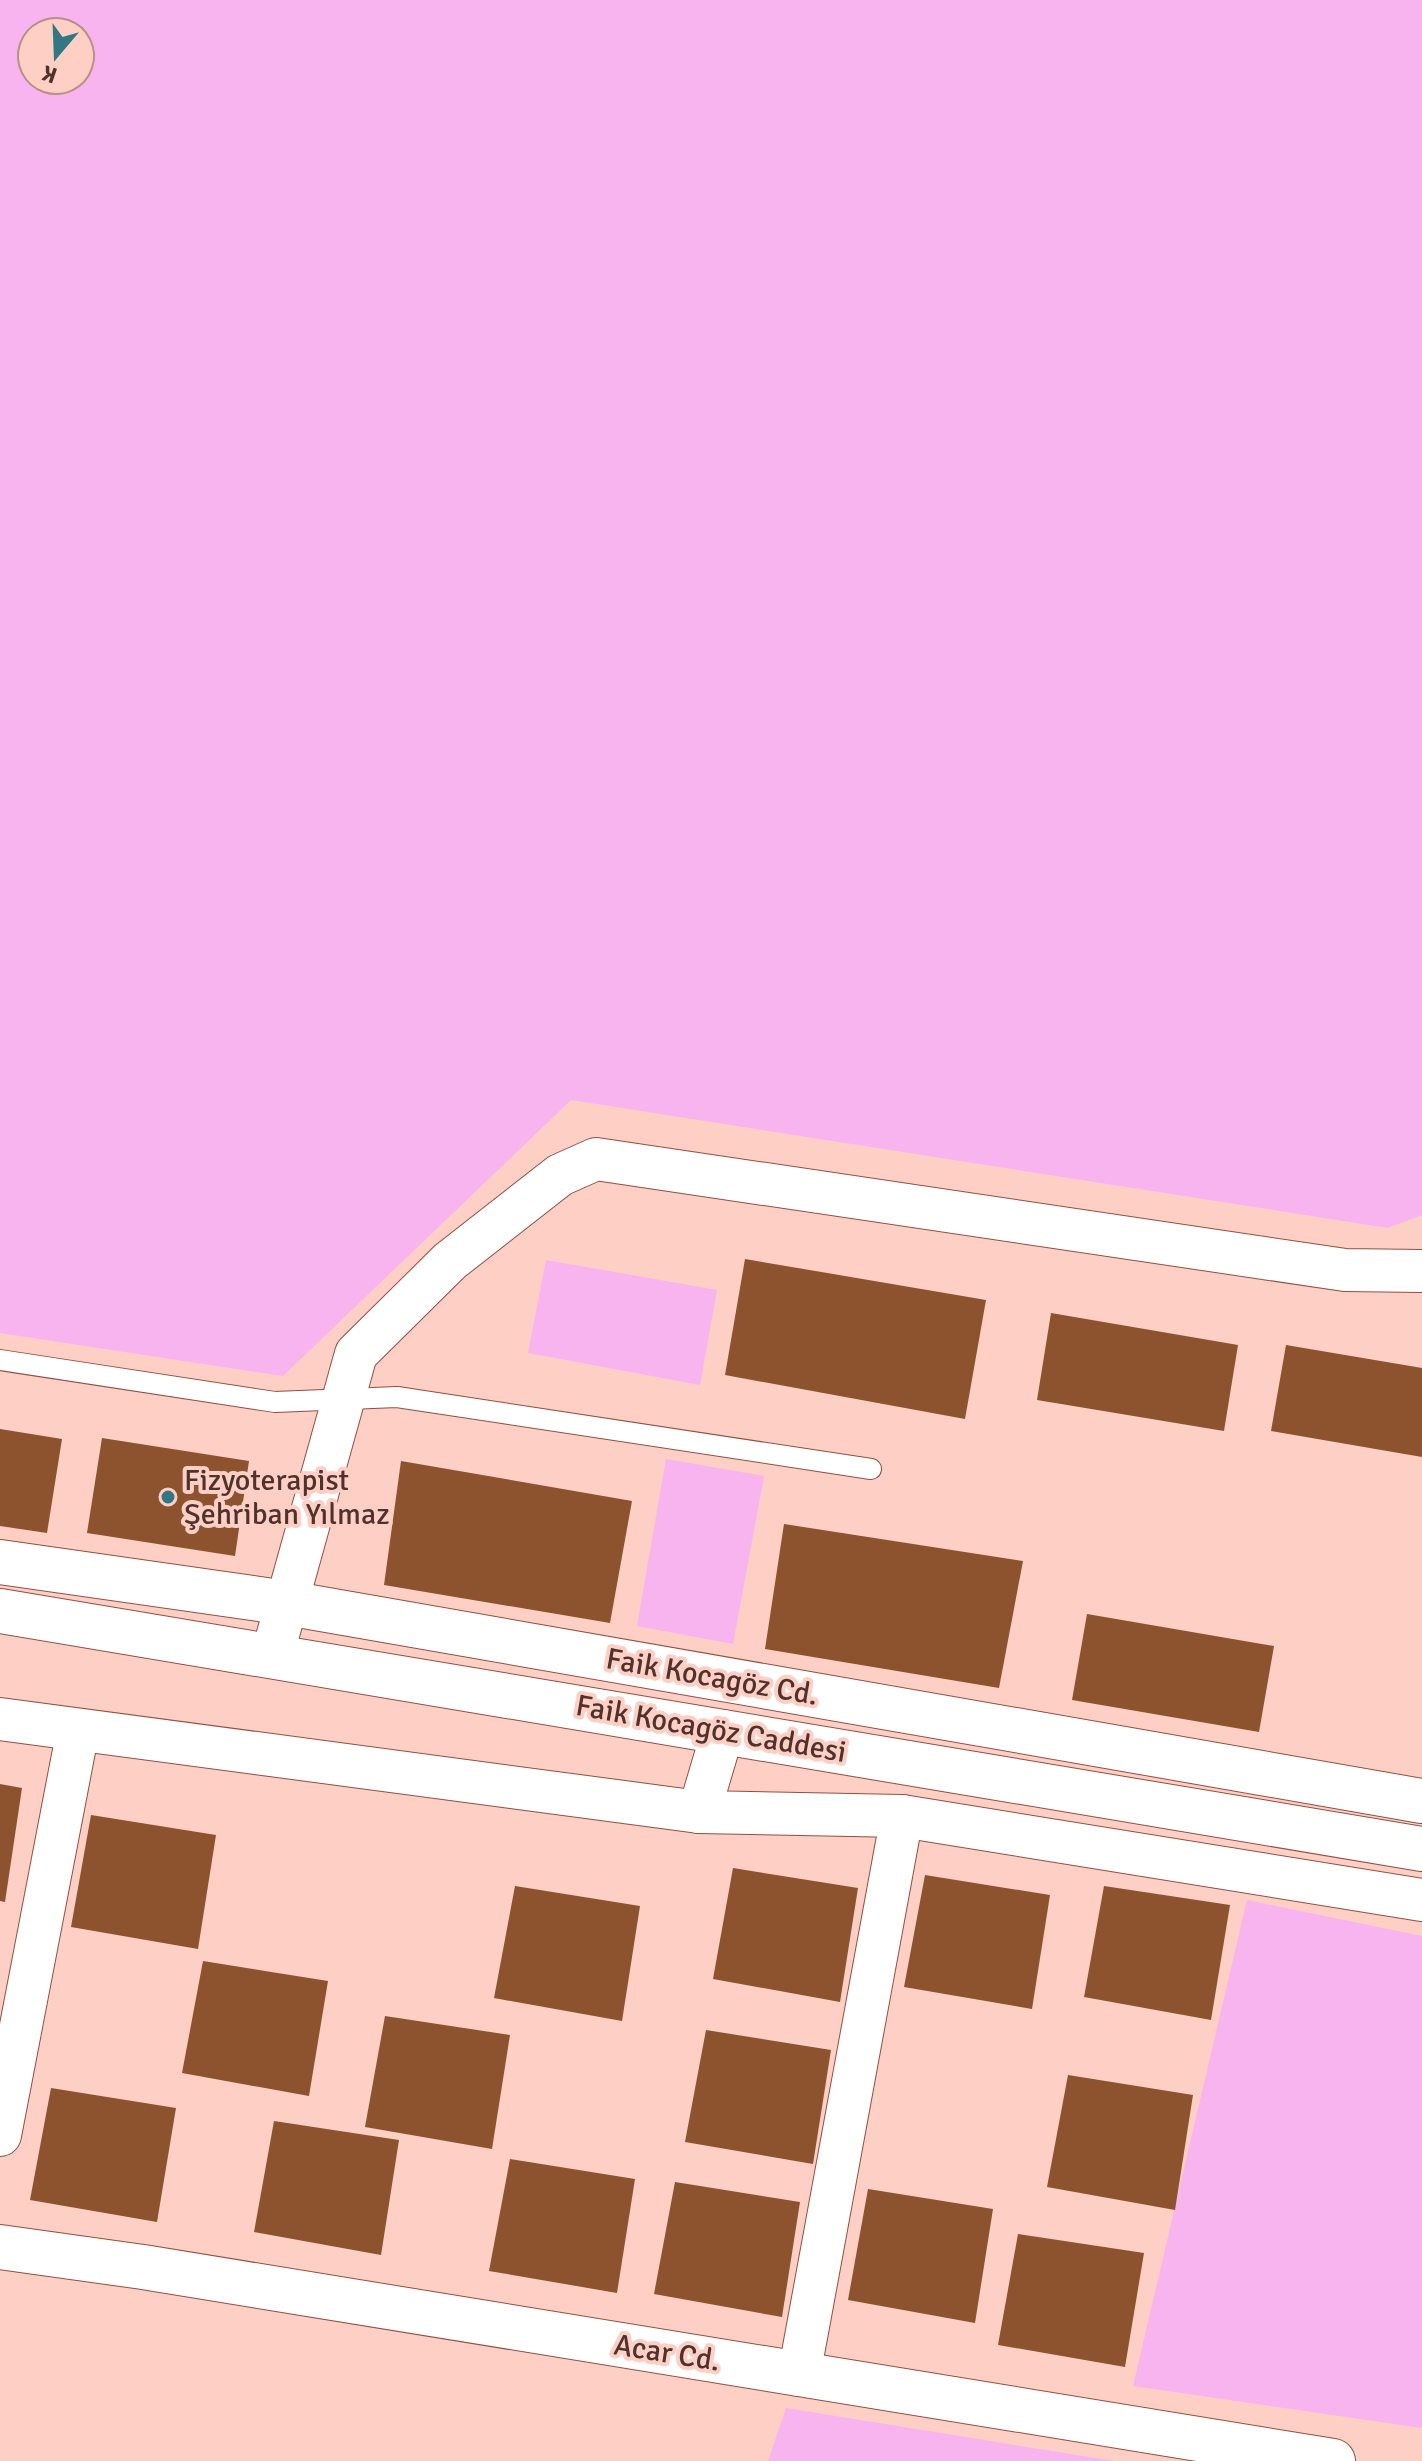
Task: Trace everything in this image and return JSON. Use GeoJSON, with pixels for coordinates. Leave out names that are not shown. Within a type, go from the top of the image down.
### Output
{"type":"FeatureCollection","features":[{"type":"Feature","properties":{"kind":"street"},"geometry":{"type":"LineString","coordinates":[[272,1656],[356,1354],[450,1261],[560,1175],[596,1159],[1345,1270],[1422,1271]]}},
{"type":"Feature","properties":{"kind":"street","name":"Faik Kocagöz Cd."},"geometry":{"type":"LineString","coordinates":[[0,1562],[287,1603],[1422,1801]]}},
{"type":"Feature","properties":{"kind":"street","name":"Faik Kocagöz Caddesi"},"geometry":{"type":"LineString","coordinates":[[0,1611],[1422,1849]]}},
{"type":"Feature","properties":{"kind":"street"},"geometry":{"type":"LineString","coordinates":[[0,1719],[699,1812],[902,1816],[1422,1900]]}},
{"type":"Feature","properties":{"kind":"street"},"geometry":{"type":"LineString","coordinates":[[0,2135],[78,1730]]}},
{"type":"Feature","properties":{"kind":"street"},"geometry":{"type":"LineString","coordinates":[[699,1812],[723,1731]]}},
{"type":"Feature","properties":{"kind":"street"},"geometry":{"type":"LineString","coordinates":[[799,2375],[902,1816]]}},
{"type":"Feature","properties":{"kind":"street","name":"Acar Cd."},"geometry":{"type":"LineString","coordinates":[[0,2247],[143,2267],[1333,2461]]}},
{"type":"Feature","properties":{"kind":"lane"},"geometry":{"type":"LineString","coordinates":[[0,1360],[275,1402],[397,1397],[871,1469]]}},
{"type":"Feature","properties":{"kind":"shaded area"},"geometry":{"type":"Polygon","coordinates":[[[0,0],[1422,0],[1422,1215],[1388,1228],[571,1100],[283,1376],[0,1333],[0,0]]]}},
{"type":"Feature","properties":{"kind":"shaded area"},"geometry":{"type":"Polygon","coordinates":[[[546,1260],[717,1290],[700,1385],[528,1353],[546,1260]]]}},
{"type":"Feature","properties":{"kind":"shaded area"},"geometry":{"type":"Polygon","coordinates":[[[666,1459],[764,1476],[733,1644],[637,1626],[666,1459]]]}},
{"type":"Feature","properties":{"kind":"shaded area"},"geometry":{"type":"Polygon","coordinates":[[[1247,1900],[1422,1936],[1422,2428],[1133,2386],[1247,1900]]]}},
{"type":"Feature","properties":{"kind":"shaded area"},"geometry":{"type":"Polygon","coordinates":[[[786,2408],[1114,2461],[768,2461],[786,2408]]]}},
{"type":"Feature","properties":{"kind":"building"},"geometry":{"type":"Polygon","coordinates":[[[745,1259],[986,1300],[965,1419],[725,1375],[745,1259]]]}},
{"type":"Feature","properties":{"kind":"building"},"geometry":{"type":"Polygon","coordinates":[[[1051,1313],[1238,1345],[1224,1431],[1037,1400],[1051,1313]]]}},
{"type":"Feature","properties":{"kind":"building"},"geometry":{"type":"Polygon","coordinates":[[[1286,1345],[1422,1368],[1422,1457],[1271,1431],[1286,1345]]]}},
{"type":"Feature","properties":{"kind":"building"},"geometry":{"type":"Polygon","coordinates":[[[0,1429],[62,1439],[47,1533],[0,1526],[0,1429]]]}},
{"type":"Feature","properties":{"kind":"building","name":"Fizyoterapist Şehriban Yılmaz"},"geometry":{"type":"Polygon","coordinates":[[[102,1438],[249,1461],[235,1556],[87,1533],[102,1438]]]}},
{"type":"Feature","properties":{"kind":"building"},"geometry":{"type":"Polygon","coordinates":[[[401,1461],[632,1501],[610,1623],[384,1585],[401,1461]]]}},
{"type":"Feature","properties":{"kind":"building"},"geometry":{"type":"Polygon","coordinates":[[[784,1524],[1023,1561],[999,1688],[765,1649],[784,1524]]]}},
{"type":"Feature","properties":{"kind":"building"},"geometry":{"type":"Polygon","coordinates":[[[1087,1614],[1274,1646],[1259,1732],[1072,1700],[1087,1614]]]}},
{"type":"Feature","properties":{"kind":"building"},"geometry":{"type":"Polygon","coordinates":[[[0,1784],[22,1788],[5,1902],[0,1901],[0,1784]]]}},
{"type":"Feature","properties":{"kind":"building"},"geometry":{"type":"Polygon","coordinates":[[[91,1815],[216,1835],[198,1949],[71,1927],[91,1815]]]}},
{"type":"Feature","properties":{"kind":"building"},"geometry":{"type":"Polygon","coordinates":[[[733,1868],[858,1888],[840,2002],[713,1979],[733,1868]]]}},
{"type":"Feature","properties":{"kind":"building"},"geometry":{"type":"Polygon","coordinates":[[[925,1875],[1050,1895],[1032,2009],[904,1987],[925,1875]]]}},
{"type":"Feature","properties":{"kind":"building"},"geometry":{"type":"Polygon","coordinates":[[[515,1886],[640,1906],[622,2021],[494,1998],[515,1886]]]}},
{"type":"Feature","properties":{"kind":"building"},"geometry":{"type":"Polygon","coordinates":[[[1104,1886],[1230,1905],[1211,2020],[1084,1997],[1104,1886]]]}},
{"type":"Feature","properties":{"kind":"building"},"geometry":{"type":"Polygon","coordinates":[[[203,1961],[328,1981],[309,2096],[182,2073],[203,1961]]]}},
{"type":"Feature","properties":{"kind":"building"},"geometry":{"type":"Polygon","coordinates":[[[385,2016],[510,2035],[492,2149],[365,2127],[385,2016]]]}},
{"type":"Feature","properties":{"kind":"building"},"geometry":{"type":"Polygon","coordinates":[[[706,2030],[831,2050],[813,2164],[685,2142],[706,2030]]]}},
{"type":"Feature","properties":{"kind":"building"},"geometry":{"type":"Polygon","coordinates":[[[1068,2075],[1193,2095],[1175,2210],[1047,2187],[1068,2075]]]}},
{"type":"Feature","properties":{"kind":"building"},"geometry":{"type":"Polygon","coordinates":[[[51,2088],[176,2108],[157,2222],[30,2200],[51,2088]]]}},
{"type":"Feature","properties":{"kind":"building"},"geometry":{"type":"Polygon","coordinates":[[[274,2121],[399,2140],[381,2255],[254,2232],[274,2121]]]}},
{"type":"Feature","properties":{"kind":"building"},"geometry":{"type":"Polygon","coordinates":[[[510,2159],[635,2179],[617,2293],[489,2271],[510,2159]]]}},
{"type":"Feature","properties":{"kind":"building"},"geometry":{"type":"Polygon","coordinates":[[[675,2182],[800,2202],[782,2317],[654,2294],[675,2182]]]}},
{"type":"Feature","properties":{"kind":"building"},"geometry":{"type":"Polygon","coordinates":[[[868,2189],[993,2209],[975,2323],[848,2300],[868,2189]]]}},
{"type":"Feature","properties":{"kind":"building"},"geometry":{"type":"Polygon","coordinates":[[[1018,2234],[1144,2253],[1125,2367],[998,2345],[1018,2234]]]}},
{"type":"Feature","properties":{"kind":"place","name":"Fizyoterapist Şehriban Yılmaz"},"geometry":{"type":"Point","coordinates":[168,1497]}}]}
